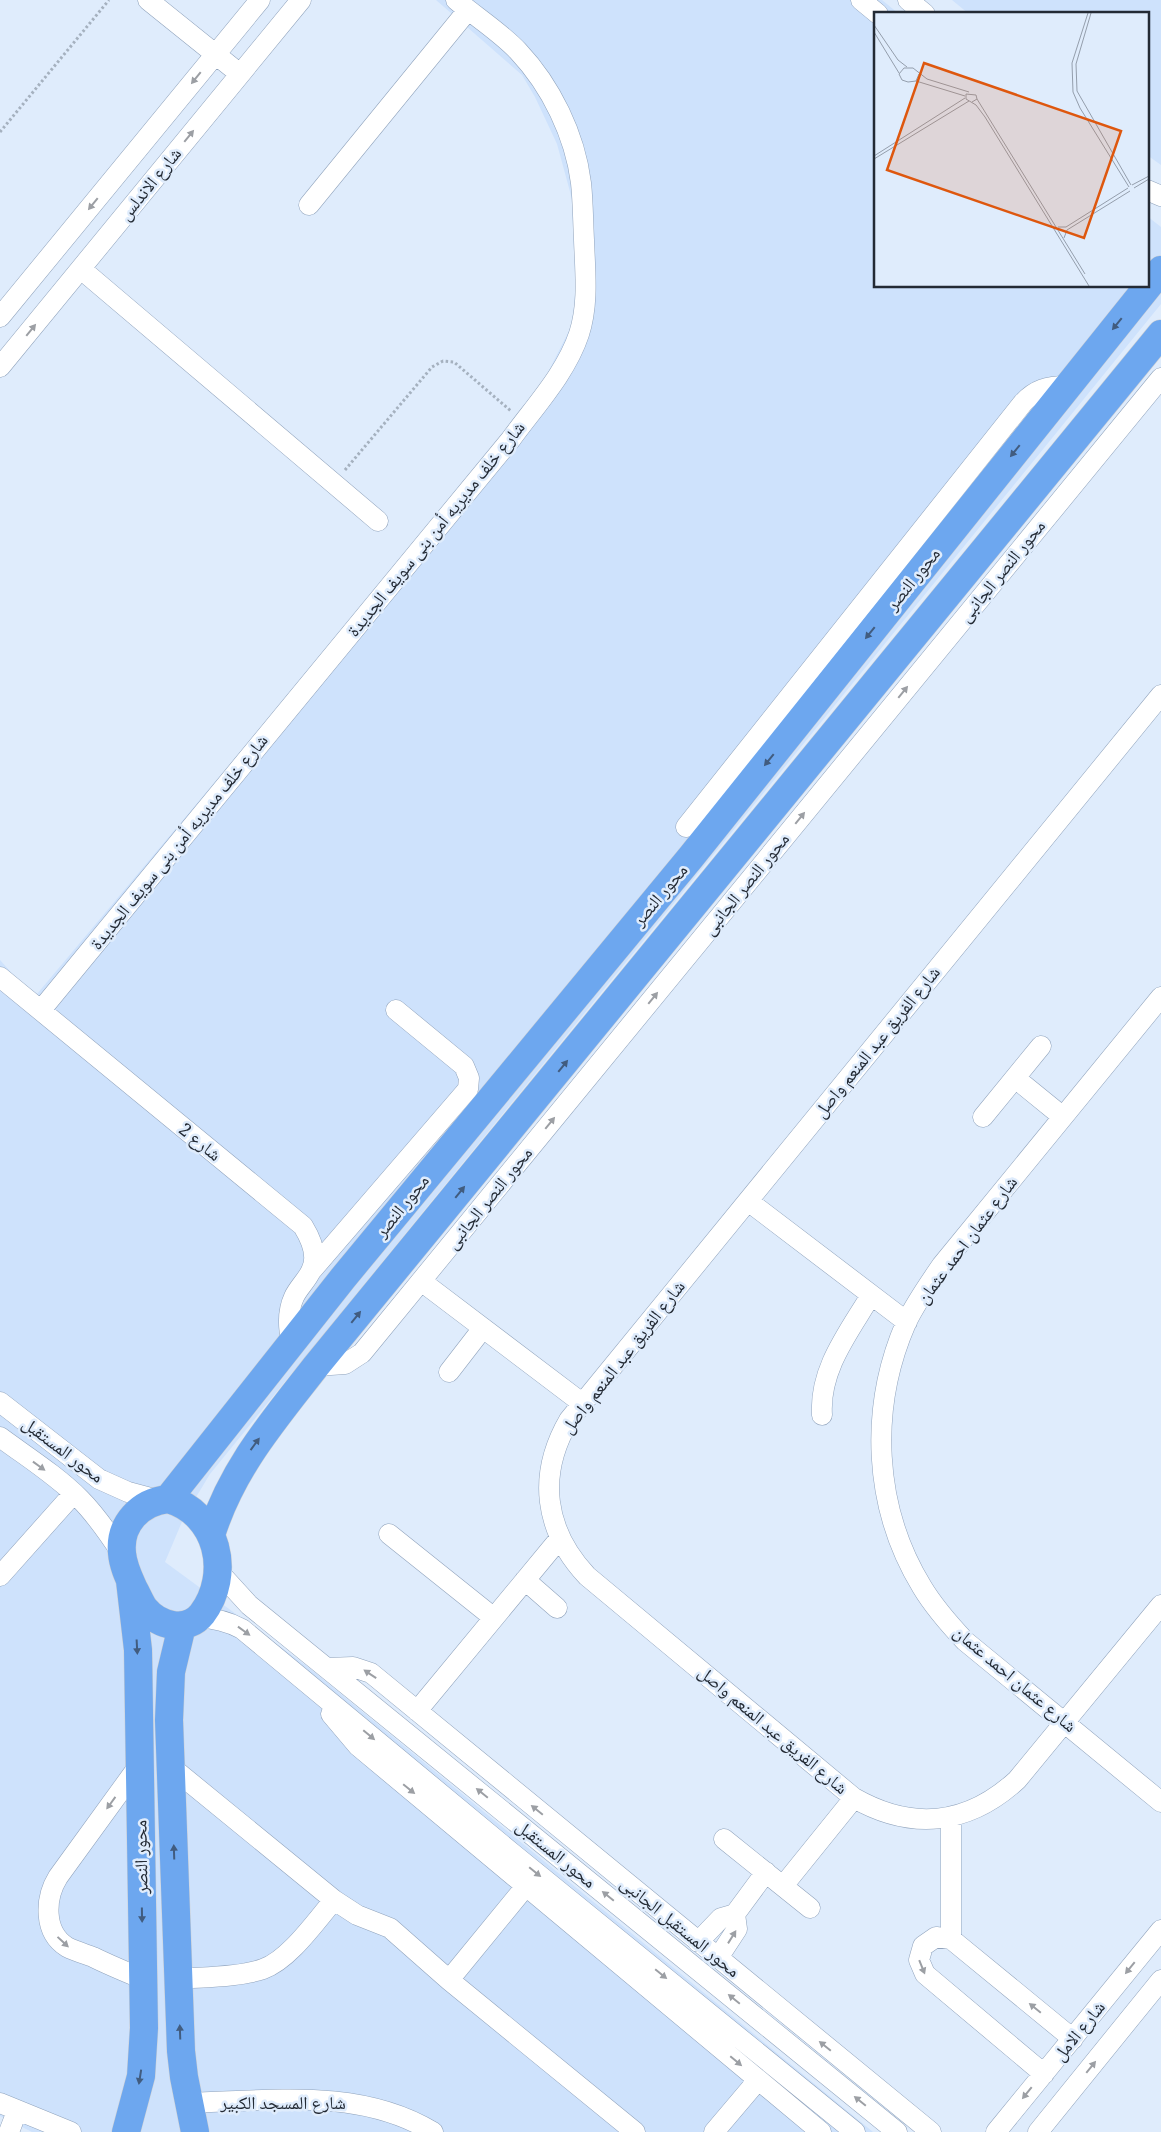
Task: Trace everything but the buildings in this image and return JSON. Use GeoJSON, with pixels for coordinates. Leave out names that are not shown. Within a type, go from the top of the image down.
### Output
{"type":"FeatureCollection","features":[{"type":"Feature","properties":{"kind":"highway","name":"محور النصر"},"geometry":{"type":"LineString","coordinates":[[1148,284],[1161,270]]}},
{"type":"Feature","properties":{"kind":"highway","name":"محور النصر"},"geometry":{"type":"LineString","coordinates":[[163,1500],[207,1450],[368,1248],[691,857],[1068,386],[1144,288]]}},
{"type":"Feature","properties":{"kind":"highway","name":"محور النصر"},"geometry":{"type":"LineString","coordinates":[[211,1535],[222,1504],[236,1474],[253,1447],[316,1366],[716,879],[1158,346]]}},
{"type":"Feature","properties":{"kind":"highway"},"geometry":{"type":"LineString","coordinates":[[691,857],[716,879]]}},
{"type":"Feature","properties":{"kind":"highway"},"geometry":{"type":"LineString","coordinates":[[207,1450],[236,1474]]}},
{"type":"Feature","properties":{"kind":"highway"},"geometry":{"type":"LineString","coordinates":[[163,1500],[180,1503],[198,1516],[211,1535],[218,1559],[218,1571],[212,1596],[191,1622],[164,1622],[151,1615],[140,1601],[130,1581],[122,1554],[122,1542],[130,1520],[147,1504],[163,1500]]}},
{"type":"Feature","properties":{"kind":"highway","name":"محور النصر"},"geometry":{"type":"LineString","coordinates":[[126,2132],[136,2099],[143,2052],[138,1650],[130,1581]]}},
{"type":"Feature","properties":{"kind":"highway","name":"محور النصر"},"geometry":{"type":"LineString","coordinates":[[191,1622],[176,1648],[169,1696],[181,2051],[188,2103],[195,2132]]}},
{"type":"Feature","properties":{"kind":"street"},"geometry":{"type":"LineString","coordinates":[[148,0],[240,74]]}},
{"type":"Feature","properties":{"kind":"street","name":"شارع الاندلس"},"geometry":{"type":"LineString","coordinates":[[0,317],[260,0]]}},
{"type":"Feature","properties":{"kind":"street","name":"شارع الاندلس"},"geometry":{"type":"LineString","coordinates":[[0,367],[300,0]]}},
{"type":"Feature","properties":{"kind":"street"},"geometry":{"type":"LineString","coordinates":[[861,0],[876,12]]}},
{"type":"Feature","properties":{"kind":"street"},"geometry":{"type":"LineString","coordinates":[[908,0],[923,12]]}},
{"type":"Feature","properties":{"kind":"street"},"geometry":{"type":"LineString","coordinates":[[309,205],[462,5]]}},
{"type":"Feature","properties":{"kind":"street","name":"شارع خلف مديريه أمن بنى سويف الجديدة"},"geometry":{"type":"LineString","coordinates":[[41,1010],[511,439],[561,370],[579,334],[586,295],[581,183],[570,139],[552,98],[542,81],[517,50],[462,5]]}},
{"type":"Feature","properties":{"kind":"street"},"geometry":{"type":"LineString","coordinates":[[1148,190],[1161,196]]}},
{"type":"Feature","properties":{"kind":"street"},"geometry":{"type":"LineString","coordinates":[[80,269],[378,522]]}},
{"type":"Feature","properties":{"kind":"street","name":"محور النصر الجانبى"},"geometry":{"type":"LineString","coordinates":[[316,1366],[345,1364],[357,1357],[1161,378]]}},
{"type":"Feature","properties":{"kind":"street"},"geometry":{"type":"LineString","coordinates":[[686,827],[1028,397],[1046,387],[1068,386]]}},
{"type":"Feature","properties":{"kind":"street","name":"شارع الفريق عبد المنعم واصل"},"geometry":{"type":"LineString","coordinates":[[1161,695],[582,1403],[561,1433],[551,1463],[549,1493],[554,1523],[560,1538],[567,1552],[587,1576],[854,1798],[884,1812],[911,1819],[931,1820],[970,1812],[987,1804],[1003,1793],[1017,1780],[1161,1605]]}},
{"type":"Feature","properties":{"kind":"street","name":"شارع 2"},"geometry":{"type":"LineString","coordinates":[[0,977],[303,1226],[312,1243],[314,1252],[312,1270]]}},
{"type":"Feature","properties":{"kind":"street","name":"شارع عثمان احمد عثمان"},"geometry":{"type":"LineString","coordinates":[[1161,997],[942,1265],[923,1292],[907,1322],[890,1370],[881,1421],[881,1456],[885,1490],[893,1524],[906,1556],[922,1587],[942,1615],[965,1641],[1161,1802]]}},
{"type":"Feature","properties":{"kind":"street"},"geometry":{"type":"LineString","coordinates":[[292,1344],[288,1325],[290,1306],[298,1289],[312,1270],[468,1089],[470,1078],[464,1066],[396,1010]]}},
{"type":"Feature","properties":{"kind":"street"},"geometry":{"type":"LineString","coordinates":[[983,1117],[1041,1046]]}},
{"type":"Feature","properties":{"kind":"street"},"geometry":{"type":"LineString","coordinates":[[1015,1078],[1063,1117]]}},
{"type":"Feature","properties":{"kind":"street"},"geometry":{"type":"LineString","coordinates":[[748,1201],[907,1322]]}},
{"type":"Feature","properties":{"kind":"street"},"geometry":{"type":"LineString","coordinates":[[421,1280],[582,1403]]}},
{"type":"Feature","properties":{"kind":"street"},"geometry":{"type":"LineString","coordinates":[[822,1415],[822,1393],[827,1372],[871,1295]]}},
{"type":"Feature","properties":{"kind":"street"},"geometry":{"type":"LineString","coordinates":[[449,1372],[483,1328]]}},
{"type":"Feature","properties":{"kind":"street","name":"محور المستقبل"},"geometry":{"type":"LineString","coordinates":[[0,1402],[99,1479],[128,1492],[163,1500]]}},
{"type":"Feature","properties":{"kind":"street","name":"محور المستقبل"},"geometry":{"type":"LineString","coordinates":[[0,1437],[74,1493],[95,1515],[122,1554]]}},
{"type":"Feature","properties":{"kind":"street"},"geometry":{"type":"LineString","coordinates":[[0,1576],[74,1493]]}},
{"type":"Feature","properties":{"kind":"street"},"geometry":{"type":"LineString","coordinates":[[389,1534],[494,1618]]}},
{"type":"Feature","properties":{"kind":"street"},"geometry":{"type":"LineString","coordinates":[[417,1712],[560,1538]]}},
{"type":"Feature","properties":{"kind":"street","name":"محور المستقبل"},"geometry":{"type":"LineString","coordinates":[[218,1571],[249,1605],[897,2132]]}},
{"type":"Feature","properties":{"kind":"street"},"geometry":{"type":"LineString","coordinates":[[525,1580],[556,1608]]}},
{"type":"Feature","properties":{"kind":"street","name":"محور المستقبل"},"geometry":{"type":"LineString","coordinates":[[191,1622],[214,1618],[242,1629],[317,1691],[507,1860],[854,2132]]}},
{"type":"Feature","properties":{"kind":"street","name":"محور المستقبل الجانبى"},"geometry":{"type":"LineString","coordinates":[[328,1668],[353,1667],[366,1670],[931,2132]]}},
{"type":"Feature","properties":{"kind":"street"},"geometry":{"type":"LineString","coordinates":[[140,1764],[58,1877],[53,1885],[48,1904],[50,1923],[54,1932],[67,1946],[143,1979]]}},
{"type":"Feature","properties":{"kind":"street"},"geometry":{"type":"LineString","coordinates":[[170,1766],[334,1900],[357,1915],[390,1928],[449,1980],[635,2132]]}},
{"type":"Feature","properties":{"kind":"street"},"geometry":{"type":"LineString","coordinates":[[783,1886],[854,1798]]}},
{"type":"Feature","properties":{"kind":"street"},"geometry":{"type":"LineString","coordinates":[[951,1939],[952,1817]]}},
{"type":"Feature","properties":{"kind":"street"},"geometry":{"type":"LineString","coordinates":[[724,1839],[810,1908]]}},
{"type":"Feature","properties":{"kind":"street"},"geometry":{"type":"LineString","coordinates":[[507,1860],[526,1886],[821,2132]]}},
{"type":"Feature","properties":{"kind":"street"},"geometry":{"type":"LineString","coordinates":[[698,1942],[721,1918],[735,1914],[766,1872]]}},
{"type":"Feature","properties":{"kind":"street"},"geometry":{"type":"LineString","coordinates":[[449,1980],[526,1886]]}},
{"type":"Feature","properties":{"kind":"street"},"geometry":{"type":"LineString","coordinates":[[179,1979],[254,1971],[272,1964],[288,1953],[334,1900]]}},
{"type":"Feature","properties":{"kind":"street"},"geometry":{"type":"LineString","coordinates":[[718,1958],[737,1929],[735,1914]]}},
{"type":"Feature","properties":{"kind":"street","name":"شارع الامل"},"geometry":{"type":"LineString","coordinates":[[996,2132],[1161,1930]]}},
{"type":"Feature","properties":{"kind":"street"},"geometry":{"type":"LineString","coordinates":[[1044,2074],[925,1974],[919,1960],[923,1946],[936,1937],[951,1939],[1073,2039]]}},
{"type":"Feature","properties":{"kind":"street","name":"شارع الامل"},"geometry":{"type":"LineString","coordinates":[[1038,2132],[1161,1980]]}},
{"type":"Feature","properties":{"kind":"street"},"geometry":{"type":"LineString","coordinates":[[714,2132],[758,2080]]}},
{"type":"Feature","properties":{"kind":"street","name":"شارع المسجد الكبير"},"geometry":{"type":"LineString","coordinates":[[188,2103],[317,2100],[353,2103],[388,2111],[421,2125],[432,2132]]}},
{"type":"Feature","properties":{"kind":"street"},"geometry":{"type":"LineString","coordinates":[[8,2107],[9,2132]]}},
{"type":"Feature","properties":{"kind":"street"},"geometry":{"type":"LineString","coordinates":[[8,2107],[30,2132]]}},
{"type":"Feature","properties":{"kind":"street"},"geometry":{"type":"LineString","coordinates":[[8,2107],[71,2132]]}},
{"type":"Feature","properties":{"kind":"path"},"geometry":{"type":"LineString","coordinates":[[0,132],[109,0]]}},
{"type":"Feature","properties":{"kind":"path"},"geometry":{"type":"LineString","coordinates":[[333,484],[432,367],[443,361],[454,362],[510,410],[516,424],[514,435],[511,439]]}},
{"type":"Feature","properties":{"kind":"shaded area"},"geometry":{"type":"Polygon","coordinates":[[[436,0],[882,0],[897,12],[874,12],[874,288],[1148,288],[1148,217],[1161,227],[1161,304],[210,1474],[184,1517],[165,1562],[308,1667],[873,2132],[32,2132],[0,2116],[0,960],[18,980],[37,994],[532,404],[572,325],[577,294],[577,230],[572,199],[557,144],[535,97],[522,75],[436,0]]]}},
{"type":"Feature","properties":{"kind":"shaded area"},"geometry":{"type":"Polygon","coordinates":[[[952,0],[1161,0],[1161,165],[1148,156],[1148,12],[967,12],[952,0]]]}}]}
